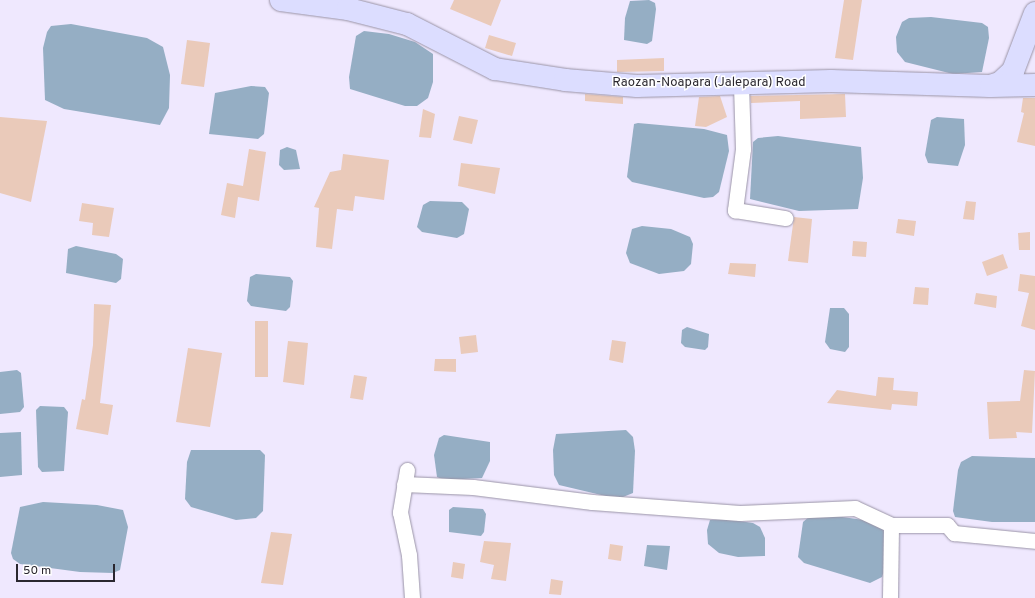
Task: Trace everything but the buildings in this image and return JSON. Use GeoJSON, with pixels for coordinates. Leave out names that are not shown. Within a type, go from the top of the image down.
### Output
{"type":"FeatureCollection","features":[{"type":"Feature","properties":{"kind":"main road","name":"Raozan-Noapara (Jalepara) Road"},"geometry":{"type":"LineString","coordinates":[[281,0],[348,9],[406,24],[483,65],[565,80],[638,86],[892,81],[990,86],[1035,85]]}},
{"type":"Feature","properties":{"kind":"main road"},"geometry":{"type":"LineString","coordinates":[[990,86],[1000,83],[1012,71],[1035,13]]}},
{"type":"Feature","properties":{"kind":"street"},"geometry":{"type":"LineString","coordinates":[[741,85],[743,149],[735,210],[785,218]]}},
{"type":"Feature","properties":{"kind":"street"},"geometry":{"type":"LineString","coordinates":[[412,598],[409,555],[400,512],[406,477],[592,502],[740,513],[855,508],[891,525],[947,525],[954,533],[1035,541]]}},
{"type":"Feature","properties":{"kind":"street"},"geometry":{"type":"LineString","coordinates":[[890,598],[891,525]]}},
{"type":"Feature","properties":{"kind":"water"},"geometry":{"type":"Polygon","coordinates":[[[649,0],[655,3],[656,9],[652,41],[647,44],[624,40],[625,18],[630,1],[649,0]]]}},
{"type":"Feature","properties":{"kind":"water"},"geometry":{"type":"Polygon","coordinates":[[[931,17],[982,23],[988,27],[989,38],[982,72],[953,74],[905,62],[897,52],[896,37],[902,22],[909,18],[931,17]]]}},
{"type":"Feature","properties":{"kind":"water"},"geometry":{"type":"Polygon","coordinates":[[[71,24],[147,38],[163,47],[170,75],[169,108],[160,125],[64,109],[45,100],[43,48],[47,32],[51,26],[71,24]]]}},
{"type":"Feature","properties":{"kind":"water"},"geometry":{"type":"Polygon","coordinates":[[[364,31],[389,34],[415,42],[433,54],[433,82],[428,98],[417,106],[405,106],[350,89],[349,77],[356,36],[364,31]]]}},
{"type":"Feature","properties":{"kind":"water"},"geometry":{"type":"Polygon","coordinates":[[[251,86],[265,87],[269,93],[264,134],[258,139],[209,134],[215,93],[251,86]]]}},
{"type":"Feature","properties":{"kind":"water"},"geometry":{"type":"Polygon","coordinates":[[[937,117],[964,119],[965,145],[958,166],[928,163],[925,155],[931,120],[937,117]]]}},
{"type":"Feature","properties":{"kind":"water"},"geometry":{"type":"Polygon","coordinates":[[[638,123],[704,129],[727,135],[729,151],[719,192],[713,197],[704,198],[632,182],[627,177],[634,124],[638,123]]]}},
{"type":"Feature","properties":{"kind":"water"},"geometry":{"type":"Polygon","coordinates":[[[778,136],[861,147],[863,178],[858,209],[799,211],[750,199],[753,142],[758,138],[778,136]]]}},
{"type":"Feature","properties":{"kind":"water"},"geometry":{"type":"Polygon","coordinates":[[[287,147],[296,150],[300,169],[284,170],[279,165],[280,150],[287,147]]]}},
{"type":"Feature","properties":{"kind":"water"},"geometry":{"type":"Polygon","coordinates":[[[430,201],[462,202],[469,209],[464,234],[457,238],[422,232],[417,227],[423,205],[430,201]]]}},
{"type":"Feature","properties":{"kind":"water"},"geometry":{"type":"Polygon","coordinates":[[[642,226],[671,229],[690,237],[693,244],[691,264],[684,271],[659,274],[630,263],[626,253],[632,229],[642,226]]]}},
{"type":"Feature","properties":{"kind":"water"},"geometry":{"type":"Polygon","coordinates":[[[76,246],[116,254],[123,259],[121,279],[116,283],[66,273],[68,249],[76,246]]]}},
{"type":"Feature","properties":{"kind":"water"},"geometry":{"type":"Polygon","coordinates":[[[256,274],[290,277],[293,281],[290,307],[286,311],[251,306],[247,301],[250,277],[256,274]]]}},
{"type":"Feature","properties":{"kind":"water"},"geometry":{"type":"Polygon","coordinates":[[[830,308],[844,308],[849,314],[849,347],[845,352],[830,349],[825,342],[830,308]]]}},
{"type":"Feature","properties":{"kind":"water"},"geometry":{"type":"Polygon","coordinates":[[[687,327],[709,334],[708,347],[705,350],[685,347],[681,343],[682,330],[687,327]]]}},
{"type":"Feature","properties":{"kind":"water"},"geometry":{"type":"Polygon","coordinates":[[[17,370],[21,373],[24,407],[20,412],[0,414],[0,372],[17,370]]]}},
{"type":"Feature","properties":{"kind":"water"},"geometry":{"type":"Polygon","coordinates":[[[40,406],[64,407],[68,412],[64,471],[42,472],[38,467],[36,410],[40,406]]]}},
{"type":"Feature","properties":{"kind":"water"},"geometry":{"type":"Polygon","coordinates":[[[626,430],[633,437],[635,451],[633,493],[618,499],[559,485],[554,475],[553,450],[556,434],[626,430]]]}},
{"type":"Feature","properties":{"kind":"water"},"geometry":{"type":"Polygon","coordinates":[[[21,432],[22,475],[0,477],[0,433],[21,432]]]}},
{"type":"Feature","properties":{"kind":"water"},"geometry":{"type":"Polygon","coordinates":[[[444,435],[490,442],[490,461],[482,478],[444,480],[437,477],[434,455],[439,438],[444,435]]]}},
{"type":"Feature","properties":{"kind":"water"},"geometry":{"type":"Polygon","coordinates":[[[191,450],[260,450],[265,455],[263,511],[256,518],[236,520],[191,507],[185,499],[187,462],[191,450]]]}},
{"type":"Feature","properties":{"kind":"water"},"geometry":{"type":"Polygon","coordinates":[[[972,456],[1035,458],[1035,522],[992,522],[955,517],[953,511],[958,470],[961,462],[972,456]]]}},
{"type":"Feature","properties":{"kind":"water"},"geometry":{"type":"Polygon","coordinates":[[[43,502],[97,505],[123,510],[128,527],[120,570],[113,573],[80,572],[20,564],[13,559],[11,553],[20,507],[43,502]]]}},
{"type":"Feature","properties":{"kind":"water"},"geometry":{"type":"Polygon","coordinates":[[[453,507],[483,509],[486,514],[484,532],[481,536],[449,532],[449,510],[453,507]]]}},
{"type":"Feature","properties":{"kind":"water"},"geometry":{"type":"Polygon","coordinates":[[[828,515],[871,521],[883,528],[887,535],[887,562],[882,577],[870,583],[804,563],[798,557],[803,522],[810,516],[828,515]]]}},
{"type":"Feature","properties":{"kind":"water"},"geometry":{"type":"Polygon","coordinates":[[[725,519],[753,523],[760,527],[765,538],[765,556],[738,557],[719,553],[708,544],[707,530],[710,520],[725,519]]]}},
{"type":"Feature","properties":{"kind":"water"},"geometry":{"type":"Polygon","coordinates":[[[647,545],[670,546],[667,570],[644,566],[647,545]]]}}]}
